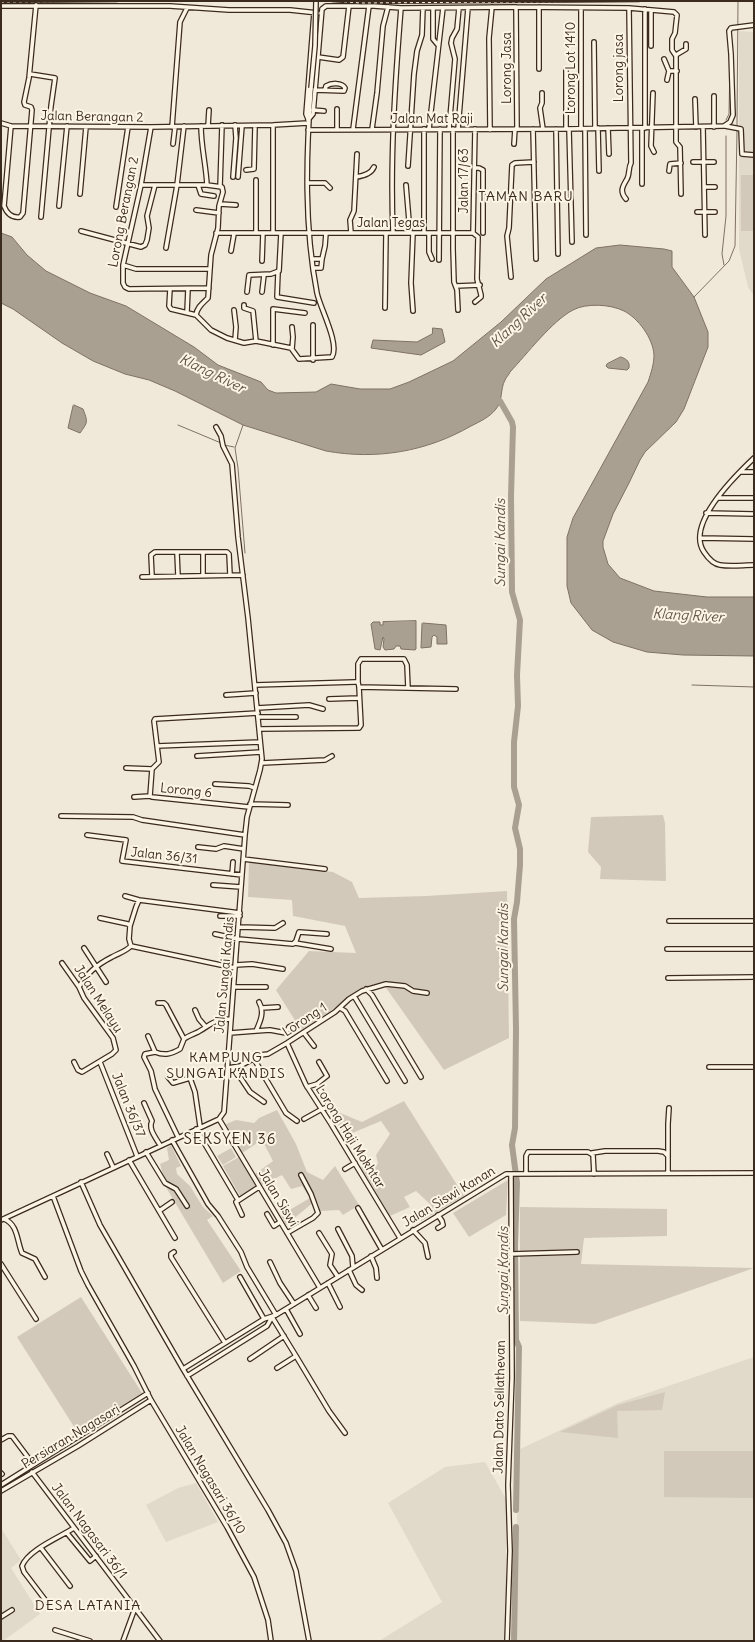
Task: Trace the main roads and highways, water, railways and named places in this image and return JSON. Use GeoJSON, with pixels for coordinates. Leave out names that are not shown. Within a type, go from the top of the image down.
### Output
{"type":"FeatureCollection","features":[{"type":"Feature","properties":{"kind":"water","name":"Klang River"},"geometry":{"type":"Polygon","coordinates":[[[1,233],[12,237],[27,255],[46,271],[90,293],[126,306],[194,347],[218,365],[261,382],[268,390],[276,393],[316,392],[331,384],[360,389],[390,389],[409,382],[453,361],[501,322],[546,279],[596,248],[620,245],[672,251],[672,267],[694,297],[708,332],[708,347],[684,409],[676,422],[645,452],[640,460],[613,514],[603,541],[603,547],[608,564],[620,578],[654,591],[707,597],[754,597],[754,656],[683,655],[647,652],[613,642],[592,630],[571,603],[567,586],[567,537],[573,518],[648,382],[653,365],[653,349],[648,335],[634,318],[624,311],[612,307],[591,305],[578,308],[565,315],[540,338],[510,372],[503,384],[500,402],[494,412],[454,435],[419,448],[400,452],[363,455],[345,454],[326,451],[243,425],[175,391],[149,380],[125,374],[93,361],[62,343],[13,309],[1,303],[1,233]]]}},
{"type":"Feature","properties":{"kind":"water"},"geometry":{"type":"Polygon","coordinates":[[[433,328],[442,329],[445,342],[421,355],[371,348],[373,340],[417,342],[432,334],[433,328]]]}},
{"type":"Feature","properties":{"kind":"water"},"geometry":{"type":"Polygon","coordinates":[[[621,357],[628,362],[629,368],[627,370],[608,368],[606,366],[607,364],[621,357]]]}},
{"type":"Feature","properties":{"kind":"water"},"geometry":{"type":"Polygon","coordinates":[[[74,405],[83,409],[86,419],[86,424],[80,433],[68,428],[74,405]]]}},
{"type":"Feature","properties":{"kind":"water"},"geometry":{"type":"Polygon","coordinates":[[[416,621],[415,650],[401,649],[400,646],[396,646],[394,649],[385,650],[383,647],[383,637],[380,650],[375,649],[371,624],[373,622],[380,622],[380,625],[383,625],[383,622],[416,621]]]}},
{"type":"Feature","properties":{"kind":"water"},"geometry":{"type":"Polygon","coordinates":[[[423,623],[446,625],[447,644],[437,644],[437,637],[434,635],[432,637],[431,647],[421,648],[423,623]]]}},
{"type":"Feature","properties":{"kind":"waterway"},"geometry":{"type":"LineString","coordinates":[[737,127],[738,1]]}},
{"type":"Feature","properties":{"kind":"waterway"},"geometry":{"type":"LineString","coordinates":[[726,120],[729,114],[730,61]]}},
{"type":"Feature","properties":{"kind":"waterway"},"geometry":{"type":"LineString","coordinates":[[694,297],[729,261],[735,246],[737,130]]}},
{"type":"Feature","properties":{"kind":"waterway"},"geometry":{"type":"LineString","coordinates":[[724,265],[722,254],[726,216],[726,136]]}},
{"type":"Feature","properties":{"kind":"waterway","name":"Sungai Kandis"},"geometry":{"type":"LineString","coordinates":[[493,398],[500,401],[512,422],[513,427],[511,496],[512,592],[520,620],[517,675],[518,706],[514,742],[514,787],[519,805],[515,828],[520,849],[520,865],[514,919],[516,1029],[515,1128],[512,1145],[517,1183],[515,1245],[516,1340],[519,1347],[516,1510]]}},
{"type":"Feature","properties":{"kind":"waterway"},"geometry":{"type":"LineString","coordinates":[[178,425],[221,443]]}},
{"type":"Feature","properties":{"kind":"waterway"},"geometry":{"type":"LineString","coordinates":[[243,425],[235,448],[245,553]]}},
{"type":"Feature","properties":{"kind":"waterway"},"geometry":{"type":"LineString","coordinates":[[224,445],[234,447]]}},
{"type":"Feature","properties":{"kind":"waterway"},"geometry":{"type":"LineString","coordinates":[[692,685],[754,687]]}},
{"type":"Feature","properties":{"kind":"waterway","name":"Sungai Kandis"},"geometry":{"type":"LineString","coordinates":[[514,1641],[516,1527]]}},
{"type":"Feature","properties":{"kind":"railway"},"geometry":{"type":"LineString","coordinates":[[1,2],[117,1]]}},
{"type":"Feature","properties":{"kind":"railway"},"geometry":{"type":"LineString","coordinates":[[332,1],[361,3],[639,1]]}},
{"type":"Feature","properties":{"kind":"district","name":"TAMAN BARU"},"geometry":{"type":"Point","coordinates":[526,197]}},
{"type":"Feature","properties":{"kind":"district","name":"KAMPUNG SUNGAI KANDIS"},"geometry":{"type":"Point","coordinates":[226,1066]}},
{"type":"Feature","properties":{"kind":"district","name":"SEKSYEN 36"},"geometry":{"type":"Point","coordinates":[230,1140]}},
{"type":"Feature","properties":{"kind":"district","name":"DESA LATANIA"},"geometry":{"type":"Point","coordinates":[88,1606]}}]}
